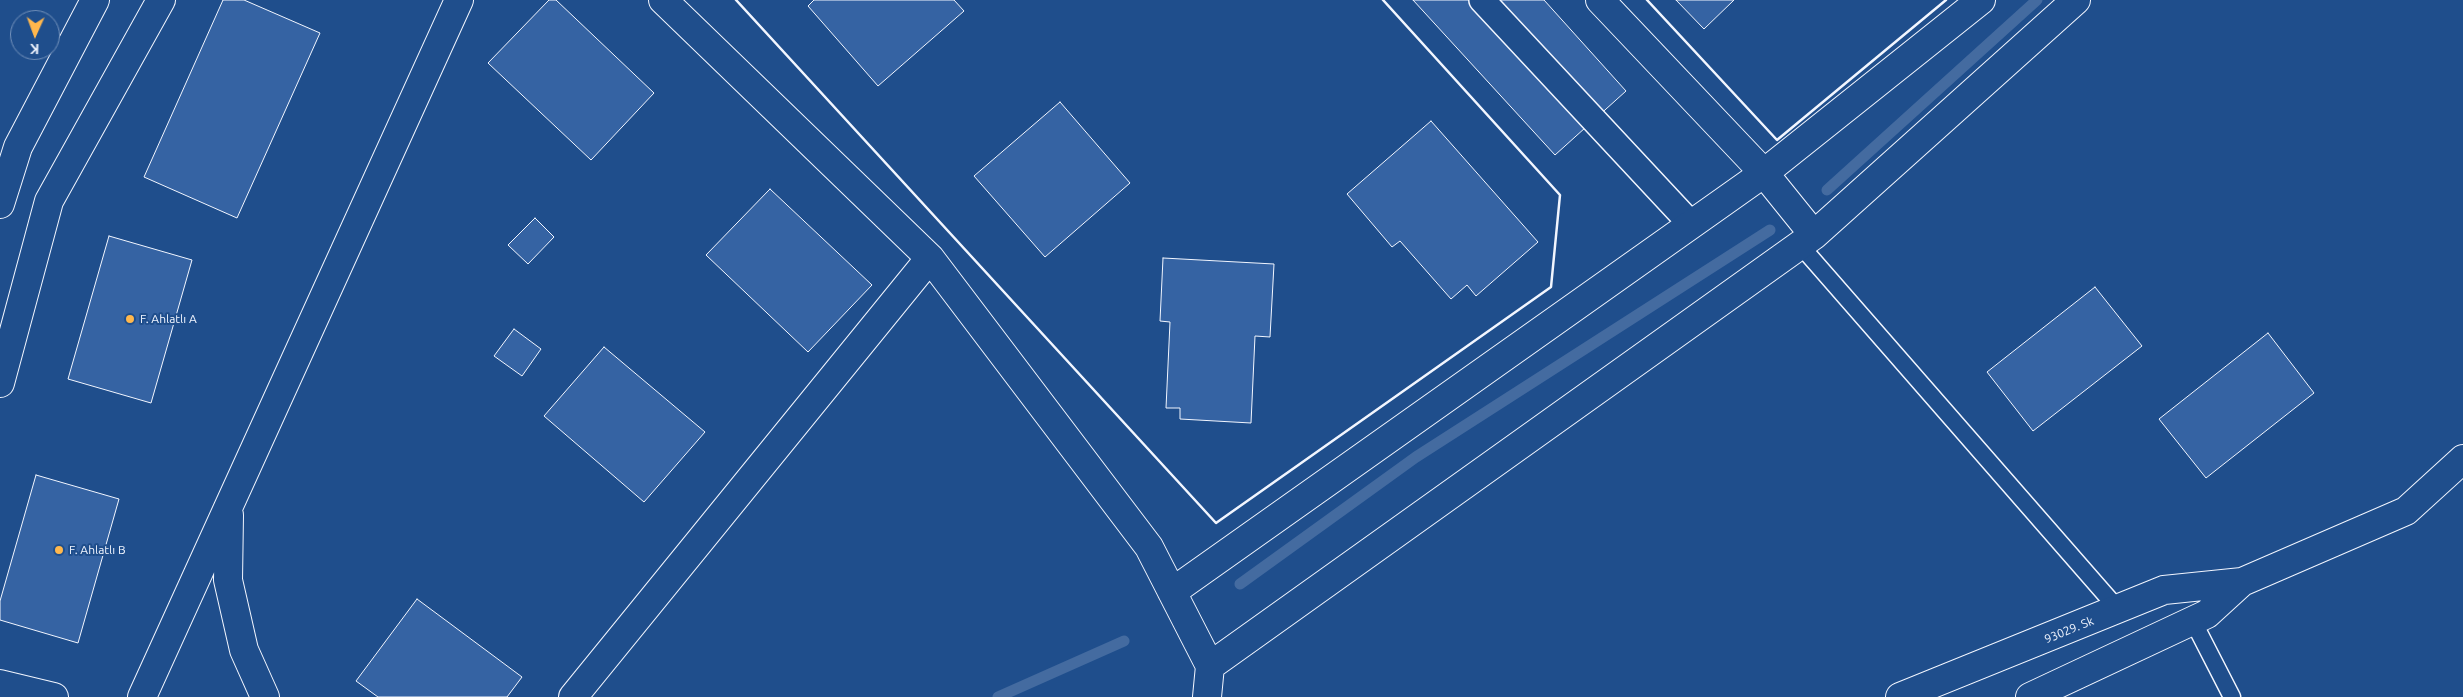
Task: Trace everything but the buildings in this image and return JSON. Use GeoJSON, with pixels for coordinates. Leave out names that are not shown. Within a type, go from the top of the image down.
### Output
{"type":"FeatureCollection","features":[{"type":"Feature","properties":{"kind":"street"},"geometry":{"type":"LineString","coordinates":[[0,204],[18,147],[95,0]]}},
{"type":"Feature","properties":{"kind":"street"},"geometry":{"type":"LineString","coordinates":[[0,383],[48,201],[161,0]]}},
{"type":"Feature","properties":{"kind":"street"},"geometry":{"type":"LineString","coordinates":[[142,697],[459,0]]}},
{"type":"Feature","properties":{"kind":"street"},"geometry":{"type":"LineString","coordinates":[[663,0],[930,258],[1149,547],[1210,666],[1207,697]]}},
{"type":"Feature","properties":{"kind":"street"},"geometry":{"type":"LineString","coordinates":[[1482,0],[1692,224]]}},
{"type":"Feature","properties":{"kind":"street"},"geometry":{"type":"LineString","coordinates":[[1600,0],[1764,173],[1807,240]]}},
{"type":"Feature","properties":{"kind":"street"},"geometry":{"type":"LineString","coordinates":[[1172,592],[1764,173],[1980,0]]}},
{"type":"Feature","properties":{"kind":"street"},"geometry":{"type":"LineString","coordinates":[[1210,666],[1807,240],[2076,0]]}},
{"type":"Feature","properties":{"kind":"street"},"geometry":{"type":"LineString","coordinates":[[572,697],[930,258]]}},
{"type":"Feature","properties":{"kind":"street","name":"93029. Sk"},"geometry":{"type":"LineString","coordinates":[[1900,697],[2164,590],[2242,582],[2406,510],[2463,459]]}},
{"type":"Feature","properties":{"kind":"street"},"geometry":{"type":"LineString","coordinates":[[230,504],[228,580],[244,650],[265,697]]}},
{"type":"Feature","properties":{"kind":"street","name":"93029. Sk"},"geometry":{"type":"LineString","coordinates":[[2030,697],[2207,614],[2242,582]]}},
{"type":"Feature","properties":{"kind":"street"},"geometry":{"type":"LineString","coordinates":[[0,684],[54,697]]}},
{"type":"Feature","properties":{"kind":"lane"},"geometry":{"type":"LineString","coordinates":[[1807,240],[2118,609]]}},
{"type":"Feature","properties":{"kind":"lane"},"geometry":{"type":"LineString","coordinates":[[2193,620],[2232,697]]}},
{"type":"Feature","properties":{"kind":"waterway"},"geometry":{"type":"LineString","coordinates":[[1827,190],[2037,0]]}},
{"type":"Feature","properties":{"kind":"waterway"},"geometry":{"type":"LineString","coordinates":[[1240,584],[1416,457],[1770,230]]}},
{"type":"Feature","properties":{"kind":"waterway"},"geometry":{"type":"LineString","coordinates":[[998,697],[1124,641]]}},
{"type":"Feature","properties":{"kind":"wall"},"geometry":{"type":"LineString","coordinates":[[736,0],[1216,523],[1551,287],[1560,195],[1383,0]]}},
{"type":"Feature","properties":{"kind":"wall"},"geometry":{"type":"LineString","coordinates":[[1647,0],[1777,140],[1946,0]]}},
{"type":"Feature","properties":{"kind":"place","name":"F. Ahlatlı A"},"geometry":{"type":"Point","coordinates":[130,319]}},
{"type":"Feature","properties":{"kind":"place","name":"F. Ahlatlı B"},"geometry":{"type":"Point","coordinates":[59,550]}}]}
